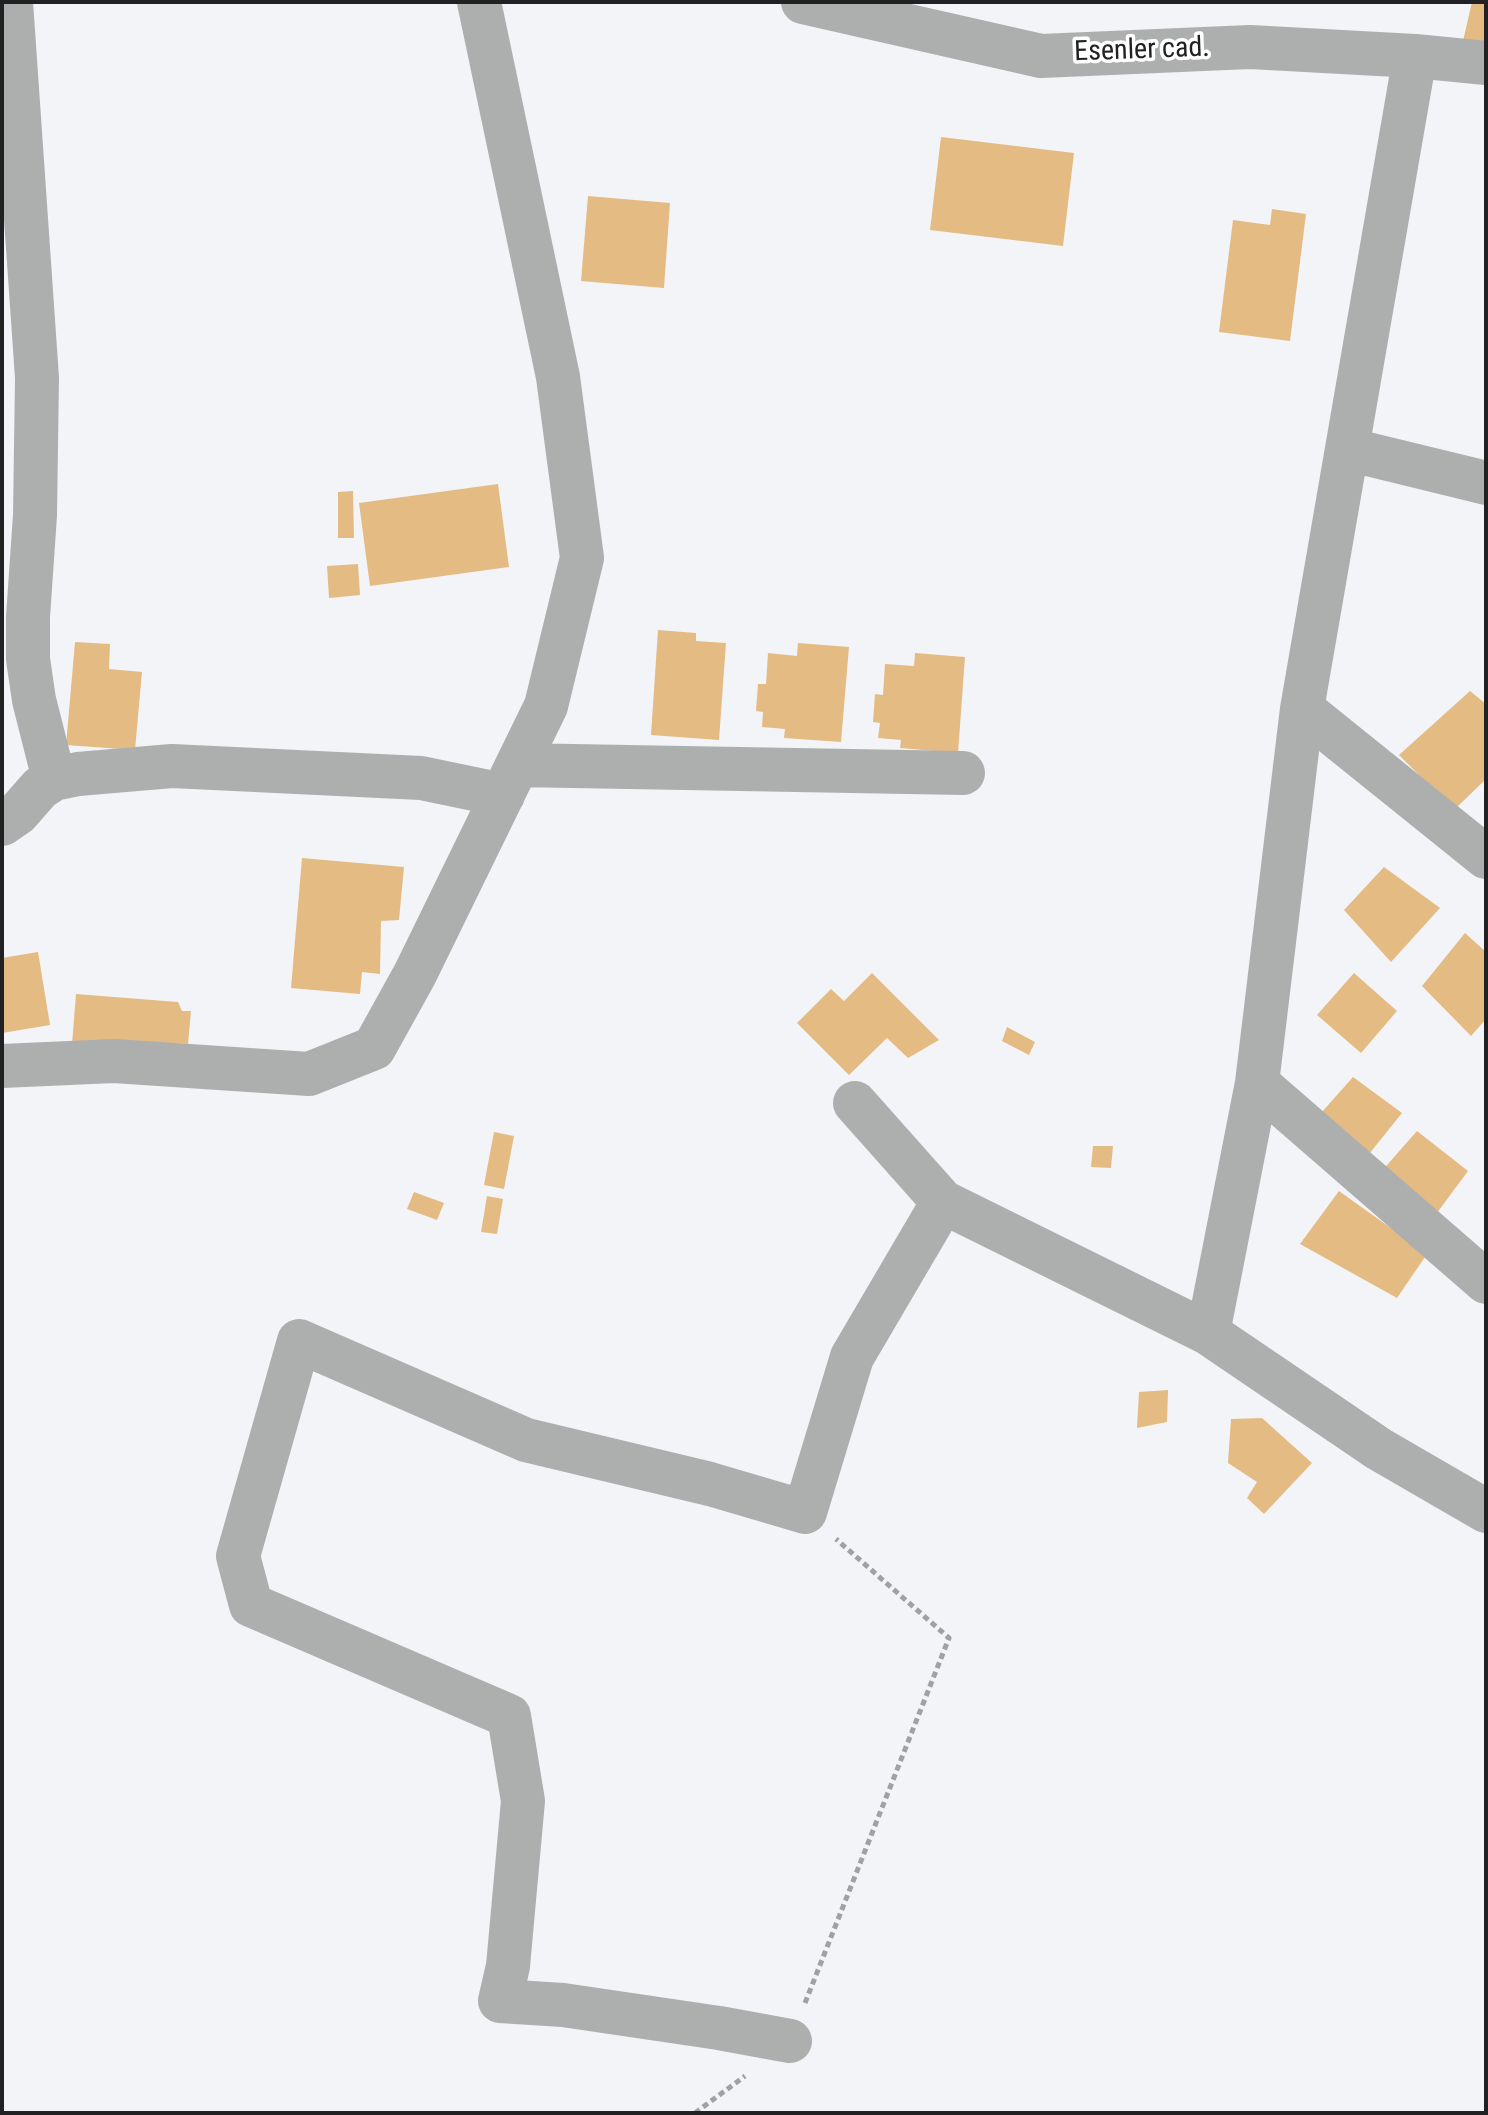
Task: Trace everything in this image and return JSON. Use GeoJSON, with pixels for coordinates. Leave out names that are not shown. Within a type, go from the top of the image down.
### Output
{"type":"FeatureCollection","features":[{"type":"Feature","properties":{"kind":"street"},"geometry":{"type":"LineString","coordinates":[[11,2],[34,299],[37,378],[28,659],[34,700],[54,779]]}},
{"type":"Feature","properties":{"kind":"street"},"geometry":{"type":"LineString","coordinates":[[2,1066],[114,1061],[309,1074],[374,1048],[415,974],[546,706],[582,558],[558,377],[479,2]]}},
{"type":"Feature","properties":{"kind":"street","name":"Esenler cad."},"geometry":{"type":"LineString","coordinates":[[803,2],[1041,56],[1250,47],[1486,63]]}},
{"type":"Feature","properties":{"kind":"street"},"geometry":{"type":"LineString","coordinates":[[1208,1333],[1257,1083],[1302,709],[1415,56]]}},
{"type":"Feature","properties":{"kind":"street"},"geometry":{"type":"LineString","coordinates":[[1347,449],[1486,483]]}},
{"type":"Feature","properties":{"kind":"street"},"geometry":{"type":"LineString","coordinates":[[1302,709],[1486,857]]}},
{"type":"Feature","properties":{"kind":"street"},"geometry":{"type":"LineString","coordinates":[[2,824],[54,779],[172,766],[510,780],[963,773]]}},
{"type":"Feature","properties":{"kind":"street"},"geometry":{"type":"LineString","coordinates":[[1257,1083],[1486,1282]]}},
{"type":"Feature","properties":{"kind":"street"},"geometry":{"type":"LineString","coordinates":[[855,1103],[943,1202],[1208,1333],[1379,1449],[1486,1511]]}},
{"type":"Feature","properties":{"kind":"street"},"geometry":{"type":"LineString","coordinates":[[790,2041],[563,2005],[500,2001],[508,1966],[523,1801],[509,1716],[251,1605],[238,1556],[299,1341],[526,1440],[710,1484],[805,1512],[852,1357],[943,1202]]}},
{"type":"Feature","properties":{"kind":"path"},"geometry":{"type":"LineString","coordinates":[[695,2113],[790,2041],[949,1638],[805,1512]]}},
{"type":"Feature","properties":{"kind":"building"},"geometry":{"type":"Polygon","coordinates":[[[1472,2],[1486,2],[1486,46],[1463,41],[1472,2]]]}},
{"type":"Feature","properties":{"kind":"building"},"geometry":{"type":"Polygon","coordinates":[[[941,137],[1074,153],[1063,246],[930,230],[941,137]]]}},
{"type":"Feature","properties":{"kind":"building"},"geometry":{"type":"Polygon","coordinates":[[[588,196],[670,203],[664,288],[581,281],[588,196]]]}},
{"type":"Feature","properties":{"kind":"building"},"geometry":{"type":"Polygon","coordinates":[[[1272,209],[1306,214],[1290,341],[1219,332],[1233,220],[1270,225],[1272,209]]]}},
{"type":"Feature","properties":{"kind":"building"},"geometry":{"type":"Polygon","coordinates":[[[498,484],[509,567],[370,586],[359,503],[498,484]]]}},
{"type":"Feature","properties":{"kind":"building"},"geometry":{"type":"Polygon","coordinates":[[[353,491],[354,538],[338,538],[338,492],[353,491]]]}},
{"type":"Feature","properties":{"kind":"building"},"geometry":{"type":"Polygon","coordinates":[[[358,564],[360,595],[329,598],[327,566],[358,564]]]}},
{"type":"Feature","properties":{"kind":"building"},"geometry":{"type":"Polygon","coordinates":[[[658,630],[696,633],[696,641],[726,643],[719,740],[651,735],[658,630]]]}},
{"type":"Feature","properties":{"kind":"building"},"geometry":{"type":"Polygon","coordinates":[[[75,642],[110,644],[109,669],[142,672],[135,750],[66,745],[75,642]]]}},
{"type":"Feature","properties":{"kind":"building"},"geometry":{"type":"Polygon","coordinates":[[[798,643],[849,647],[841,742],[784,738],[785,729],[762,727],[763,712],[756,711],[758,684],[766,684],[768,653],[797,656],[798,643]]]}},
{"type":"Feature","properties":{"kind":"building"},"geometry":{"type":"Polygon","coordinates":[[[915,653],[965,657],[958,753],[900,748],[901,740],[878,738],[880,723],[873,722],[875,694],[883,695],[885,664],[914,666],[915,653]]]}},
{"type":"Feature","properties":{"kind":"building"},"geometry":{"type":"Polygon","coordinates":[[[1470,691],[1486,704],[1486,779],[1454,810],[1399,755],[1470,691]]]}},
{"type":"Feature","properties":{"kind":"building"},"geometry":{"type":"Polygon","coordinates":[[[302,858],[404,867],[399,920],[381,921],[380,974],[362,972],[360,994],[291,988],[302,858]]]}},
{"type":"Feature","properties":{"kind":"building"},"geometry":{"type":"Polygon","coordinates":[[[1384,867],[1440,908],[1391,962],[1344,910],[1384,867]]]}},
{"type":"Feature","properties":{"kind":"building"},"geometry":{"type":"Polygon","coordinates":[[[1465,933],[1486,952],[1486,1019],[1471,1036],[1422,986],[1465,933]]]}},
{"type":"Feature","properties":{"kind":"building"},"geometry":{"type":"Polygon","coordinates":[[[38,952],[50,1025],[2,1033],[2,958],[38,952]]]}},
{"type":"Feature","properties":{"kind":"building"},"geometry":{"type":"Polygon","coordinates":[[[872,973],[939,1040],[908,1058],[887,1038],[849,1075],[797,1023],[831,989],[844,1001],[872,973]]]}},
{"type":"Feature","properties":{"kind":"building"},"geometry":{"type":"Polygon","coordinates":[[[1354,973],[1397,1011],[1361,1053],[1317,1015],[1354,973]]]}},
{"type":"Feature","properties":{"kind":"building"},"geometry":{"type":"Polygon","coordinates":[[[76,994],[178,1002],[182,1011],[191,1011],[188,1044],[175,1043],[175,1053],[72,1044],[76,994]]]}},
{"type":"Feature","properties":{"kind":"building"},"geometry":{"type":"Polygon","coordinates":[[[1007,1027],[1035,1042],[1029,1055],[1002,1041],[1007,1027]]]}},
{"type":"Feature","properties":{"kind":"building"},"geometry":{"type":"Polygon","coordinates":[[[1353,1077],[1402,1113],[1361,1164],[1313,1122],[1353,1077]]]}},
{"type":"Feature","properties":{"kind":"building"},"geometry":{"type":"Polygon","coordinates":[[[1417,1131],[1468,1171],[1431,1221],[1380,1173],[1417,1131]]]}},
{"type":"Feature","properties":{"kind":"building"},"geometry":{"type":"Polygon","coordinates":[[[494,1132],[514,1136],[504,1189],[484,1185],[494,1132]]]}},
{"type":"Feature","properties":{"kind":"building"},"geometry":{"type":"Polygon","coordinates":[[[1093,1146],[1113,1146],[1111,1168],[1091,1167],[1093,1146]]]}},
{"type":"Feature","properties":{"kind":"building"},"geometry":{"type":"Polygon","coordinates":[[[1339,1191],[1427,1254],[1397,1298],[1300,1244],[1339,1191]]]}},
{"type":"Feature","properties":{"kind":"building"},"geometry":{"type":"Polygon","coordinates":[[[414,1192],[444,1203],[437,1220],[407,1209],[414,1192]]]}},
{"type":"Feature","properties":{"kind":"building"},"geometry":{"type":"Polygon","coordinates":[[[487,1196],[503,1199],[497,1234],[481,1232],[487,1196]]]}},
{"type":"Feature","properties":{"kind":"building"},"geometry":{"type":"Polygon","coordinates":[[[1168,1390],[1167,1422],[1137,1428],[1139,1392],[1168,1390]]]}},
{"type":"Feature","properties":{"kind":"building"},"geometry":{"type":"Polygon","coordinates":[[[1262,1418],[1312,1463],[1264,1514],[1247,1498],[1257,1482],[1228,1463],[1231,1419],[1262,1418]]]}}]}
